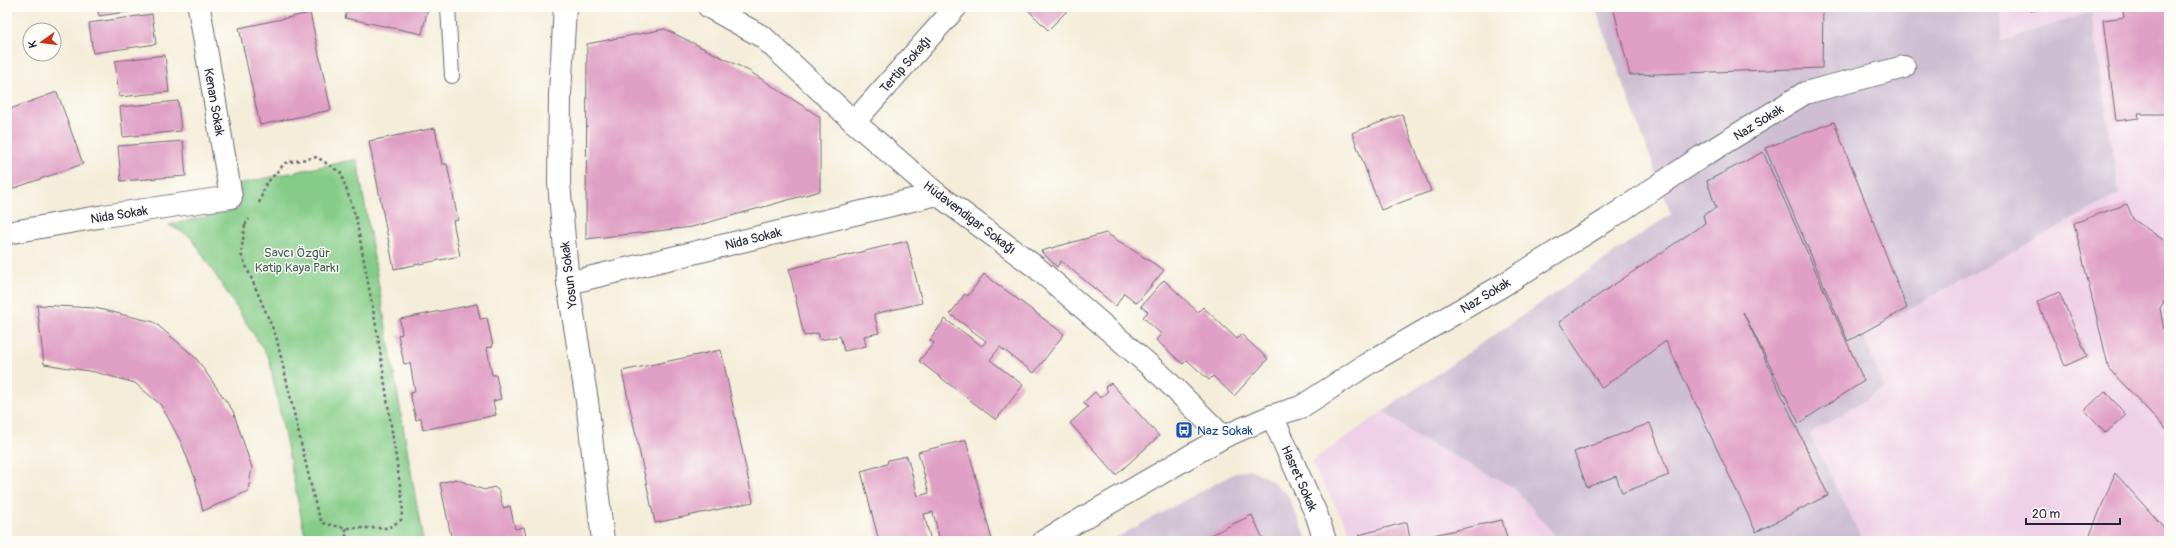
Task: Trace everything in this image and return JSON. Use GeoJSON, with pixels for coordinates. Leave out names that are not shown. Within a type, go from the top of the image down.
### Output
{"type":"FeatureCollection","features":[{"type":"Feature","properties":{"kind":"street","name":"Kenan Sokak"},"geometry":{"type":"LineString","coordinates":[[199,7],[232,198]]}},
{"type":"Feature","properties":{"kind":"street","name":"Yosun Sokak"},"geometry":{"type":"LineString","coordinates":[[565,7],[560,94],[559,183],[568,283],[587,401],[603,541]]}},
{"type":"Feature","properties":{"kind":"street","name":"Hüdavendigar Sokağı"},"geometry":{"type":"LineString","coordinates":[[709,7],[763,37],[854,122],[938,194],[1037,268],[1162,378],[1223,437]]}},
{"type":"Feature","properties":{"kind":"street","name":"Tertip Sokağı"},"geometry":{"type":"LineString","coordinates":[[854,122],[956,7]]}},
{"type":"Feature","properties":{"kind":"street","name":"Naz Sokak"},"geometry":{"type":"LineString","coordinates":[[1044,541],[1223,437],[1272,416],[1301,407],[1369,363],[1500,287],[1607,220],[1701,157],[1805,93],[1904,67]]}},
{"type":"Feature","properties":{"kind":"street","name":"Nida Sokak"},"geometry":{"type":"LineString","coordinates":[[568,283],[938,194]]}},
{"type":"Feature","properties":{"kind":"street","name":"Nida Sokak"},"geometry":{"type":"LineString","coordinates":[[7,233],[104,216],[232,198]]}},
{"type":"Feature","properties":{"kind":"street","name":"Hasret Sokak"},"geometry":{"type":"LineString","coordinates":[[1272,416],[1317,516],[1325,541]]}},
{"type":"Feature","properties":{"kind":"lane"},"geometry":{"type":"LineString","coordinates":[[448,7],[452,76]]}},
{"type":"Feature","properties":{"kind":"path"},"geometry":{"type":"LineString","coordinates":[[252,214],[245,225],[241,254],[276,336],[316,507],[322,523],[346,528],[388,528],[401,520],[404,505],[377,331],[356,218],[341,173],[317,157],[285,163],[266,184],[255,209]]}},
{"type":"Feature","properties":{"kind":"path"},"geometry":{"type":"LineString","coordinates":[[232,198],[245,225]]}},
{"type":"Feature","properties":{"kind":"path"},"geometry":{"type":"LineString","coordinates":[[346,528],[346,541]]}},
{"type":"Feature","properties":{"kind":"shaded area"},"geometry":{"type":"Polygon","coordinates":[[[1595,7],[2001,7],[2002,41],[2091,12],[2119,194],[1863,334],[1884,388],[1810,434],[1863,541],[1560,541],[1514,488],[1416,436],[1383,411],[1671,214],[1595,7]]]}},
{"type":"Feature","properties":{"kind":"shaded area"},"geometry":{"type":"Polygon","coordinates":[[[2001,7],[2169,7],[2169,541],[1863,541],[1810,434],[1884,388],[1863,334],[2119,194],[2091,12],[2002,41],[2001,7]]]}},
{"type":"Feature","properties":{"kind":"shaded area"},"geometry":{"type":"Polygon","coordinates":[[[1383,411],[1416,436],[1514,488],[1560,541],[1352,541],[1351,533],[1311,462],[1383,411]]]}},
{"type":"Feature","properties":{"kind":"shaded area"},"geometry":{"type":"Polygon","coordinates":[[[1250,469],[1266,477],[1287,494],[1308,541],[1110,541],[1235,473],[1250,469]]]}},
{"type":"Feature","properties":{"kind":"green space","name":"Savcı Özgür Katip Kaya Parkı"},"geometry":{"type":"Polygon","coordinates":[[[357,159],[423,541],[308,541],[305,536],[269,358],[191,237],[169,225],[239,209],[233,185],[357,159]]]}},
{"type":"Feature","properties":{"kind":"building"},"geometry":{"type":"Polygon","coordinates":[[[97,7],[152,7],[152,8],[99,16],[97,7]]]}},
{"type":"Feature","properties":{"kind":"building"},"geometry":{"type":"Polygon","coordinates":[[[348,7],[428,7],[422,34],[345,18],[348,7]]]}},
{"type":"Feature","properties":{"kind":"building"},"geometry":{"type":"Polygon","coordinates":[[[1025,7],[1071,7],[1048,30],[1025,7]]]}},
{"type":"Feature","properties":{"kind":"building"},"geometry":{"type":"Polygon","coordinates":[[[1613,7],[1823,7],[1822,68],[1630,75],[1613,7]]]}},
{"type":"Feature","properties":{"kind":"building"},"geometry":{"type":"Polygon","coordinates":[[[2030,7],[2049,7],[2049,8],[2031,11],[2030,7]]]}},
{"type":"Feature","properties":{"kind":"building"},"geometry":{"type":"Polygon","coordinates":[[[2142,7],[2169,7],[2169,114],[2138,114],[2139,118],[2116,121],[2103,20],[2124,17],[2123,11],[2142,7]]]}},
{"type":"Feature","properties":{"kind":"building"},"geometry":{"type":"Polygon","coordinates":[[[310,13],[331,110],[260,125],[239,28],[310,13]]]}},
{"type":"Feature","properties":{"kind":"building"},"geometry":{"type":"Polygon","coordinates":[[[152,14],[156,44],[93,53],[89,23],[152,14]]]}},
{"type":"Feature","properties":{"kind":"building"},"geometry":{"type":"Polygon","coordinates":[[[665,29],[749,71],[820,117],[820,191],[692,227],[586,239],[587,44],[665,29]]]}},
{"type":"Feature","properties":{"kind":"building"},"geometry":{"type":"Polygon","coordinates":[[[165,55],[169,92],[119,97],[115,61],[165,55]]]}},
{"type":"Feature","properties":{"kind":"building"},"geometry":{"type":"Polygon","coordinates":[[[57,92],[83,164],[9,190],[7,183],[7,110],[57,92]]]}},
{"type":"Feature","properties":{"kind":"building"},"geometry":{"type":"Polygon","coordinates":[[[178,101],[181,131],[123,137],[120,107],[178,101]]]}},
{"type":"Feature","properties":{"kind":"building"},"geometry":{"type":"Polygon","coordinates":[[[1402,114],[1431,191],[1381,210],[1352,133],[1402,114]]]}},
{"type":"Feature","properties":{"kind":"building"},"geometry":{"type":"Polygon","coordinates":[[[1834,122],[1907,308],[1848,341],[1765,148],[1834,122]]]}},
{"type":"Feature","properties":{"kind":"building"},"geometry":{"type":"Polygon","coordinates":[[[435,128],[442,164],[447,164],[458,220],[453,221],[460,256],[394,269],[369,141],[435,128]]]}},
{"type":"Feature","properties":{"kind":"building"},"geometry":{"type":"Polygon","coordinates":[[[183,141],[186,176],[121,181],[118,146],[183,141]]]}},
{"type":"Feature","properties":{"kind":"building"},"geometry":{"type":"Polygon","coordinates":[[[1763,152],[1864,381],[1799,423],[1743,312],[1828,495],[1756,532],[1666,341],[1602,388],[1559,322],[1705,223],[1703,215],[1716,208],[1707,181],[1763,152]]]}},
{"type":"Feature","properties":{"kind":"building"},"geometry":{"type":"Polygon","coordinates":[[[2127,204],[2133,219],[2162,239],[2169,249],[2169,294],[2160,308],[2169,358],[2169,432],[2109,369],[2074,223],[2127,204]]]}},
{"type":"Feature","properties":{"kind":"building"},"geometry":{"type":"Polygon","coordinates":[[[1106,233],[1164,270],[1137,303],[1124,293],[1116,306],[1061,261],[1057,267],[1041,251],[1106,233]]]}},
{"type":"Feature","properties":{"kind":"building"},"geometry":{"type":"Polygon","coordinates":[[[907,241],[922,303],[874,314],[879,333],[864,336],[866,346],[844,351],[840,336],[820,340],[818,333],[804,336],[789,269],[907,241]]]}},
{"type":"Feature","properties":{"kind":"building"},"geometry":{"type":"Polygon","coordinates":[[[984,274],[1064,334],[1034,373],[1000,347],[990,360],[1023,385],[996,420],[919,361],[934,343],[930,340],[945,319],[982,346],[986,341],[950,314],[965,294],[968,296],[984,274]]]}},
{"type":"Feature","properties":{"kind":"building"},"geometry":{"type":"Polygon","coordinates":[[[1164,280],[1198,312],[1203,307],[1237,339],[1241,334],[1268,359],[1234,396],[1213,376],[1209,380],[1187,360],[1183,364],[1156,340],[1161,334],[1143,317],[1148,312],[1141,306],[1164,280]]]}},
{"type":"Feature","properties":{"kind":"building"},"geometry":{"type":"Polygon","coordinates":[[[2059,292],[2087,356],[2065,366],[2037,302],[2059,292]]]}},
{"type":"Feature","properties":{"kind":"building"},"geometry":{"type":"Polygon","coordinates":[[[477,304],[480,319],[487,318],[493,346],[487,348],[492,375],[496,375],[501,399],[493,401],[496,415],[423,430],[421,418],[416,420],[410,393],[415,392],[410,363],[404,364],[398,335],[402,334],[400,319],[477,304]]]}},
{"type":"Feature","properties":{"kind":"building"},"geometry":{"type":"Polygon","coordinates":[[[37,305],[95,308],[154,322],[196,358],[233,411],[252,468],[248,491],[203,511],[195,478],[181,442],[161,405],[135,383],[95,372],[44,364],[37,305]]]}},
{"type":"Feature","properties":{"kind":"building"},"geometry":{"type":"Polygon","coordinates":[[[721,350],[753,502],[655,523],[622,371],[721,350]]]}},
{"type":"Feature","properties":{"kind":"building"},"geometry":{"type":"Polygon","coordinates":[[[1111,383],[1159,436],[1116,475],[1070,423],[1088,407],[1083,403],[1095,392],[1100,398],[1108,391],[1105,387],[1111,383]]]}},
{"type":"Feature","properties":{"kind":"building"},"geometry":{"type":"Polygon","coordinates":[[[2105,391],[2126,415],[2106,433],[2085,410],[2105,391]]]}},
{"type":"Feature","properties":{"kind":"building"},"geometry":{"type":"Polygon","coordinates":[[[1650,423],[1669,475],[1622,493],[1616,476],[1587,487],[1574,452],[1650,423]]]}},
{"type":"Feature","properties":{"kind":"building"},"geometry":{"type":"Polygon","coordinates":[[[966,440],[992,540],[940,541],[933,512],[924,514],[931,541],[879,541],[861,471],[887,464],[888,460],[907,456],[918,496],[929,493],[918,452],[966,440]]]}},
{"type":"Feature","properties":{"kind":"building"},"geometry":{"type":"Polygon","coordinates":[[[2115,473],[2169,533],[2169,541],[2096,541],[2090,535],[2115,473]]]}},
{"type":"Feature","properties":{"kind":"building"},"geometry":{"type":"Polygon","coordinates":[[[456,479],[484,490],[494,487],[499,491],[503,508],[510,506],[515,529],[524,527],[527,541],[452,541],[440,483],[456,479]]]}},
{"type":"Feature","properties":{"kind":"building"},"geometry":{"type":"Polygon","coordinates":[[[1252,515],[1264,541],[1198,541],[1252,515]]]}},
{"type":"Feature","properties":{"kind":"building"},"geometry":{"type":"Polygon","coordinates":[[[1502,520],[1508,541],[1361,541],[1359,535],[1407,522],[1410,540],[1502,520]]]}},
{"type":"Feature","properties":{"kind":"place","name":"Naz Sokak"},"geometry":{"type":"Point","coordinates":[1184,430]}}]}
